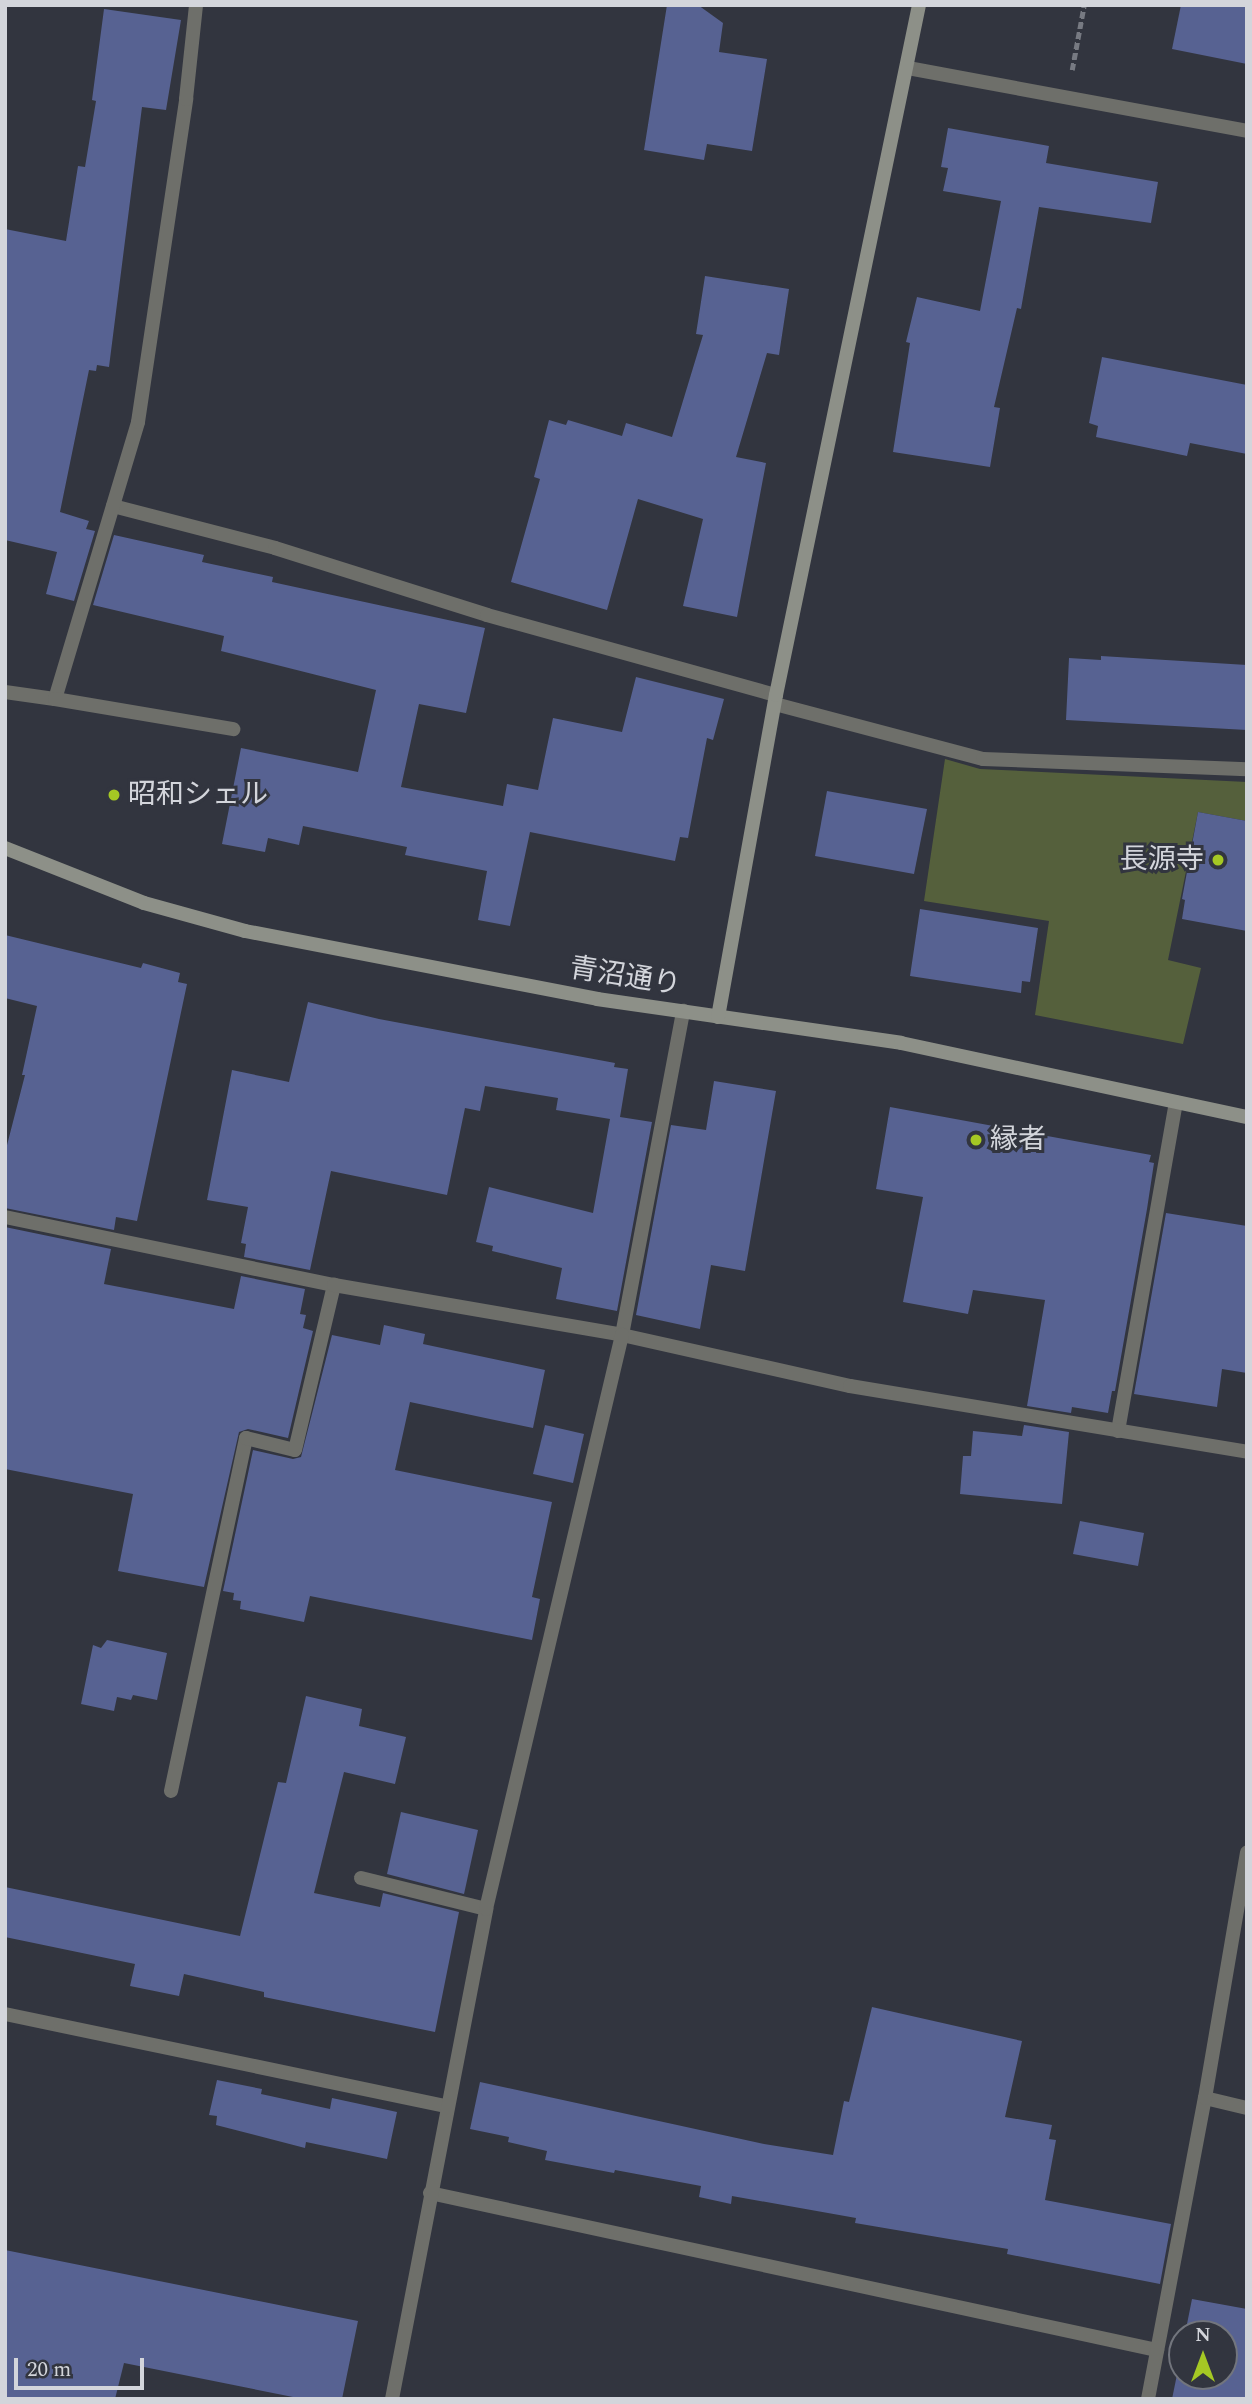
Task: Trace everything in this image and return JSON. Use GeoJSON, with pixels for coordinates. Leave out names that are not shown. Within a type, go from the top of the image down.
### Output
{"type":"FeatureCollection","features":[{"type":"Feature","properties":{"kind":"street"},"geometry":{"type":"LineString","coordinates":[[55,699],[138,422],[186,99],[195,5]]}},
{"type":"Feature","properties":{"kind":"street"},"geometry":{"type":"LineString","coordinates":[[718,1017],[775,700],[919,5]]}},
{"type":"Feature","properties":{"kind":"street"},"geometry":{"type":"LineString","coordinates":[[908,68],[1247,131]]}},
{"type":"Feature","properties":{"kind":"street"},"geometry":{"type":"LineString","coordinates":[[113,506],[275,548],[488,615],[983,759],[1247,769]]}},
{"type":"Feature","properties":{"kind":"street"},"geometry":{"type":"LineString","coordinates":[[5,692],[233,729]]}},
{"type":"Feature","properties":{"kind":"street","name":"青沼通り"},"geometry":{"type":"LineString","coordinates":[[5,848],[144,903],[245,931],[597,999],[901,1043],[1247,1117]]}},
{"type":"Feature","properties":{"kind":"street"},"geometry":{"type":"LineString","coordinates":[[392,2399],[486,1909],[622,1335],[683,1012]]}},
{"type":"Feature","properties":{"kind":"street"},"geometry":{"type":"LineString","coordinates":[[1118,1431],[1176,1102]]}},
{"type":"Feature","properties":{"kind":"street"},"geometry":{"type":"LineString","coordinates":[[5,1217],[334,1285],[622,1335],[850,1386],[1247,1452]]}},
{"type":"Feature","properties":{"kind":"street"},"geometry":{"type":"LineString","coordinates":[[171,1791],[246,1438],[295,1450],[334,1285]]}},
{"type":"Feature","properties":{"kind":"street"},"geometry":{"type":"LineString","coordinates":[[1147,2399],[1205,2098],[1247,1853]]}},
{"type":"Feature","properties":{"kind":"street"},"geometry":{"type":"LineString","coordinates":[[361,1878],[486,1909]]}},
{"type":"Feature","properties":{"kind":"street"},"geometry":{"type":"LineString","coordinates":[[5,2014],[447,2106]]}},
{"type":"Feature","properties":{"kind":"street"},"geometry":{"type":"LineString","coordinates":[[1205,2098],[1247,2108]]}},
{"type":"Feature","properties":{"kind":"street"},"geometry":{"type":"LineString","coordinates":[[430,2193],[1157,2350]]}},
{"type":"Feature","properties":{"kind":"path"},"geometry":{"type":"LineString","coordinates":[[1067,97],[1084,5]]}},
{"type":"Feature","properties":{"kind":"green space"},"geometry":{"type":"Polygon","coordinates":[[[945,759],[980,769],[1247,782],[1247,821],[1198,812],[1168,960],[1201,968],[1183,1044],[1035,1015],[1049,921],[924,901],[945,759]]]}},
{"type":"Feature","properties":{"kind":"building"},"geometry":{"type":"Polygon","coordinates":[[[667,5],[698,5],[723,23],[719,52],[767,59],[752,151],[707,144],[704,160],[644,150],[667,5]]]}},
{"type":"Feature","properties":{"kind":"building"},"geometry":{"type":"Polygon","coordinates":[[[1181,5],[1247,5],[1247,64],[1172,49],[1181,5]]]}},
{"type":"Feature","properties":{"kind":"building"},"geometry":{"type":"Polygon","coordinates":[[[104,9],[181,20],[166,110],[142,107],[109,367],[97,365],[96,371],[89,370],[60,512],[89,521],[86,529],[95,531],[74,601],[46,594],[57,552],[5,540],[5,229],[66,241],[78,166],[85,167],[96,101],[92,100],[104,9]]]}},
{"type":"Feature","properties":{"kind":"building"},"geometry":{"type":"Polygon","coordinates":[[[948,128],[1049,146],[1046,163],[1158,182],[1151,223],[1039,207],[1021,309],[1017,308],[994,407],[1000,408],[990,467],[893,452],[910,343],[906,342],[917,297],[980,311],[1001,201],[943,191],[948,168],[941,167],[948,128]]]}},
{"type":"Feature","properties":{"kind":"building"},"geometry":{"type":"Polygon","coordinates":[[[705,276],[789,289],[779,355],[767,353],[736,457],[766,463],[737,617],[683,606],[703,519],[638,499],[607,610],[511,582],[540,479],[534,477],[549,420],[566,425],[568,420],[622,436],[626,423],[672,437],[703,335],[696,334],[705,276]]]}},
{"type":"Feature","properties":{"kind":"building"},"geometry":{"type":"Polygon","coordinates":[[[1102,357],[1247,385],[1247,454],[1190,443],[1187,456],[1096,437],[1098,426],[1089,423],[1102,357]]]}},
{"type":"Feature","properties":{"kind":"building"},"geometry":{"type":"Polygon","coordinates":[[[114,535],[204,555],[202,562],[273,577],[272,582],[485,628],[466,713],[419,704],[401,787],[503,806],[507,784],[538,790],[553,718],[622,732],[636,677],[724,699],[713,740],[707,738],[688,838],[680,837],[675,861],[530,832],[510,926],[478,920],[487,871],[405,855],[407,847],[303,826],[299,845],[268,838],[265,852],[222,844],[241,748],[358,772],[376,690],[221,651],[224,636],[93,605],[114,535]]]}},
{"type":"Feature","properties":{"kind":"building"},"geometry":{"type":"Polygon","coordinates":[[[1101,656],[1247,665],[1247,730],[1066,720],[1069,658],[1101,660],[1101,656]]]}},
{"type":"Feature","properties":{"kind":"building"},"geometry":{"type":"Polygon","coordinates":[[[827,791],[927,809],[914,874],[815,856],[827,791]]]}},
{"type":"Feature","properties":{"kind":"building","name":"長源寺"},"geometry":{"type":"Polygon","coordinates":[[[1198,812],[1247,821],[1247,931],[1182,919],[1185,900],[1182,899],[1198,812]]]}},
{"type":"Feature","properties":{"kind":"building"},"geometry":{"type":"Polygon","coordinates":[[[920,909],[1038,928],[1030,982],[1022,981],[1021,993],[910,976],[920,909]]]}},
{"type":"Feature","properties":{"kind":"building"},"geometry":{"type":"Polygon","coordinates":[[[5,935],[141,968],[143,963],[180,973],[178,982],[187,984],[137,1221],[116,1217],[114,1230],[5,1208],[5,1153],[25,1075],[22,1075],[37,1006],[5,998],[5,935]]]}},
{"type":"Feature","properties":{"kind":"building"},"geometry":{"type":"Polygon","coordinates":[[[308,1002],[379,1019],[615,1063],[614,1067],[628,1069],[620,1117],[652,1122],[617,1311],[556,1299],[562,1268],[492,1251],[493,1246],[476,1242],[489,1187],[593,1213],[610,1119],[556,1110],[558,1098],[485,1086],[480,1111],[465,1108],[447,1195],[331,1171],[310,1270],[244,1257],[246,1244],[241,1243],[248,1207],[207,1200],[232,1070],[289,1082],[308,1002]]]}},
{"type":"Feature","properties":{"kind":"building"},"geometry":{"type":"Polygon","coordinates":[[[714,1081],[776,1091],[745,1271],[711,1265],[700,1329],[636,1315],[671,1125],[706,1130],[714,1081]]]}},
{"type":"Feature","properties":{"kind":"building"},"geometry":{"type":"Polygon","coordinates":[[[890,1107],[1151,1155],[1149,1162],[1154,1163],[1147,1209],[1115,1391],[1112,1391],[1108,1413],[1072,1407],[1071,1413],[1027,1406],[1045,1300],[973,1290],[968,1314],[903,1302],[923,1197],[876,1189],[890,1107]]]}},
{"type":"Feature","properties":{"kind":"building"},"geometry":{"type":"Polygon","coordinates":[[[1166,1213],[1247,1226],[1247,1373],[1222,1369],[1217,1407],[1134,1394],[1166,1213]]]}},
{"type":"Feature","properties":{"kind":"building"},"geometry":{"type":"Polygon","coordinates":[[[5,1227],[111,1249],[104,1284],[234,1309],[241,1276],[305,1289],[300,1314],[306,1315],[303,1328],[313,1331],[288,1438],[248,1429],[239,1432],[204,1587],[118,1571],[133,1494],[5,1469],[5,1227]]]}},
{"type":"Feature","properties":{"kind":"building"},"geometry":{"type":"Polygon","coordinates":[[[384,1325],[425,1334],[423,1344],[545,1370],[533,1428],[410,1402],[395,1470],[552,1502],[532,1597],[540,1599],[532,1640],[310,1596],[304,1622],[240,1609],[241,1601],[233,1600],[234,1593],[223,1591],[253,1450],[293,1459],[301,1457],[332,1335],[380,1345],[384,1325]]]}},
{"type":"Feature","properties":{"kind":"building"},"geometry":{"type":"Polygon","coordinates":[[[545,1425],[584,1434],[573,1483],[533,1474],[545,1425]]]}},
{"type":"Feature","properties":{"kind":"building"},"geometry":{"type":"Polygon","coordinates":[[[1024,1425],[1069,1432],[1062,1504],[960,1494],[963,1456],[971,1456],[973,1431],[1022,1436],[1024,1425]]]}},
{"type":"Feature","properties":{"kind":"building"},"geometry":{"type":"Polygon","coordinates":[[[1080,1521],[1144,1533],[1138,1566],[1073,1554],[1080,1521]]]}},
{"type":"Feature","properties":{"kind":"building"},"geometry":{"type":"Polygon","coordinates":[[[107,1640],[167,1653],[157,1700],[133,1695],[131,1700],[117,1697],[114,1711],[81,1704],[93,1645],[101,1648],[107,1640]]]}},
{"type":"Feature","properties":{"kind":"building"},"geometry":{"type":"Polygon","coordinates":[[[306,1696],[362,1709],[359,1726],[406,1737],[395,1784],[344,1772],[314,1893],[380,1907],[383,1893],[459,1912],[435,2032],[264,1997],[264,1992],[184,1974],[179,1996],[130,1986],[135,1964],[5,1937],[5,1887],[240,1936],[278,1782],[286,1783],[306,1696]]]}},
{"type":"Feature","properties":{"kind":"building"},"geometry":{"type":"Polygon","coordinates":[[[401,1812],[478,1830],[464,1894],[387,1874],[401,1812]]]}},
{"type":"Feature","properties":{"kind":"building"},"geometry":{"type":"Polygon","coordinates":[[[872,2007],[1022,2041],[1005,2117],[1052,2125],[1049,2139],[1056,2140],[1045,2200],[1171,2224],[1160,2284],[1007,2254],[1008,2249],[855,2223],[856,2218],[732,2196],[731,2204],[699,2197],[701,2186],[545,2160],[547,2151],[508,2142],[509,2137],[470,2129],[480,2082],[764,2144],[833,2155],[844,2101],[849,2102],[872,2007]]]}},
{"type":"Feature","properties":{"kind":"building"},"geometry":{"type":"Polygon","coordinates":[[[217,2080],[262,2089],[261,2094],[330,2109],[332,2098],[397,2112],[387,2159],[306,2142],[305,2148],[216,2125],[217,2116],[209,2115],[217,2080]]]}},
{"type":"Feature","properties":{"kind":"building"},"geometry":{"type":"Polygon","coordinates":[[[5,2250],[358,2321],[342,2399],[303,2399],[124,2363],[115,2399],[5,2399],[5,2250]]]}},
{"type":"Feature","properties":{"kind":"building"},"geometry":{"type":"Polygon","coordinates":[[[1192,2299],[1247,2309],[1247,2399],[1172,2399],[1174,2390],[1238,2390],[1238,2320],[1188,2320],[1192,2299]]]}},
{"type":"Feature","properties":{"kind":"place","name":"昭和シェル"},"geometry":{"type":"Point","coordinates":[114,795]}},
{"type":"Feature","properties":{"kind":"place","name":"長源寺"},"geometry":{"type":"Point","coordinates":[1218,860]}},
{"type":"Feature","properties":{"kind":"place","name":"縁者"},"geometry":{"type":"Point","coordinates":[976,1140]}}]}
